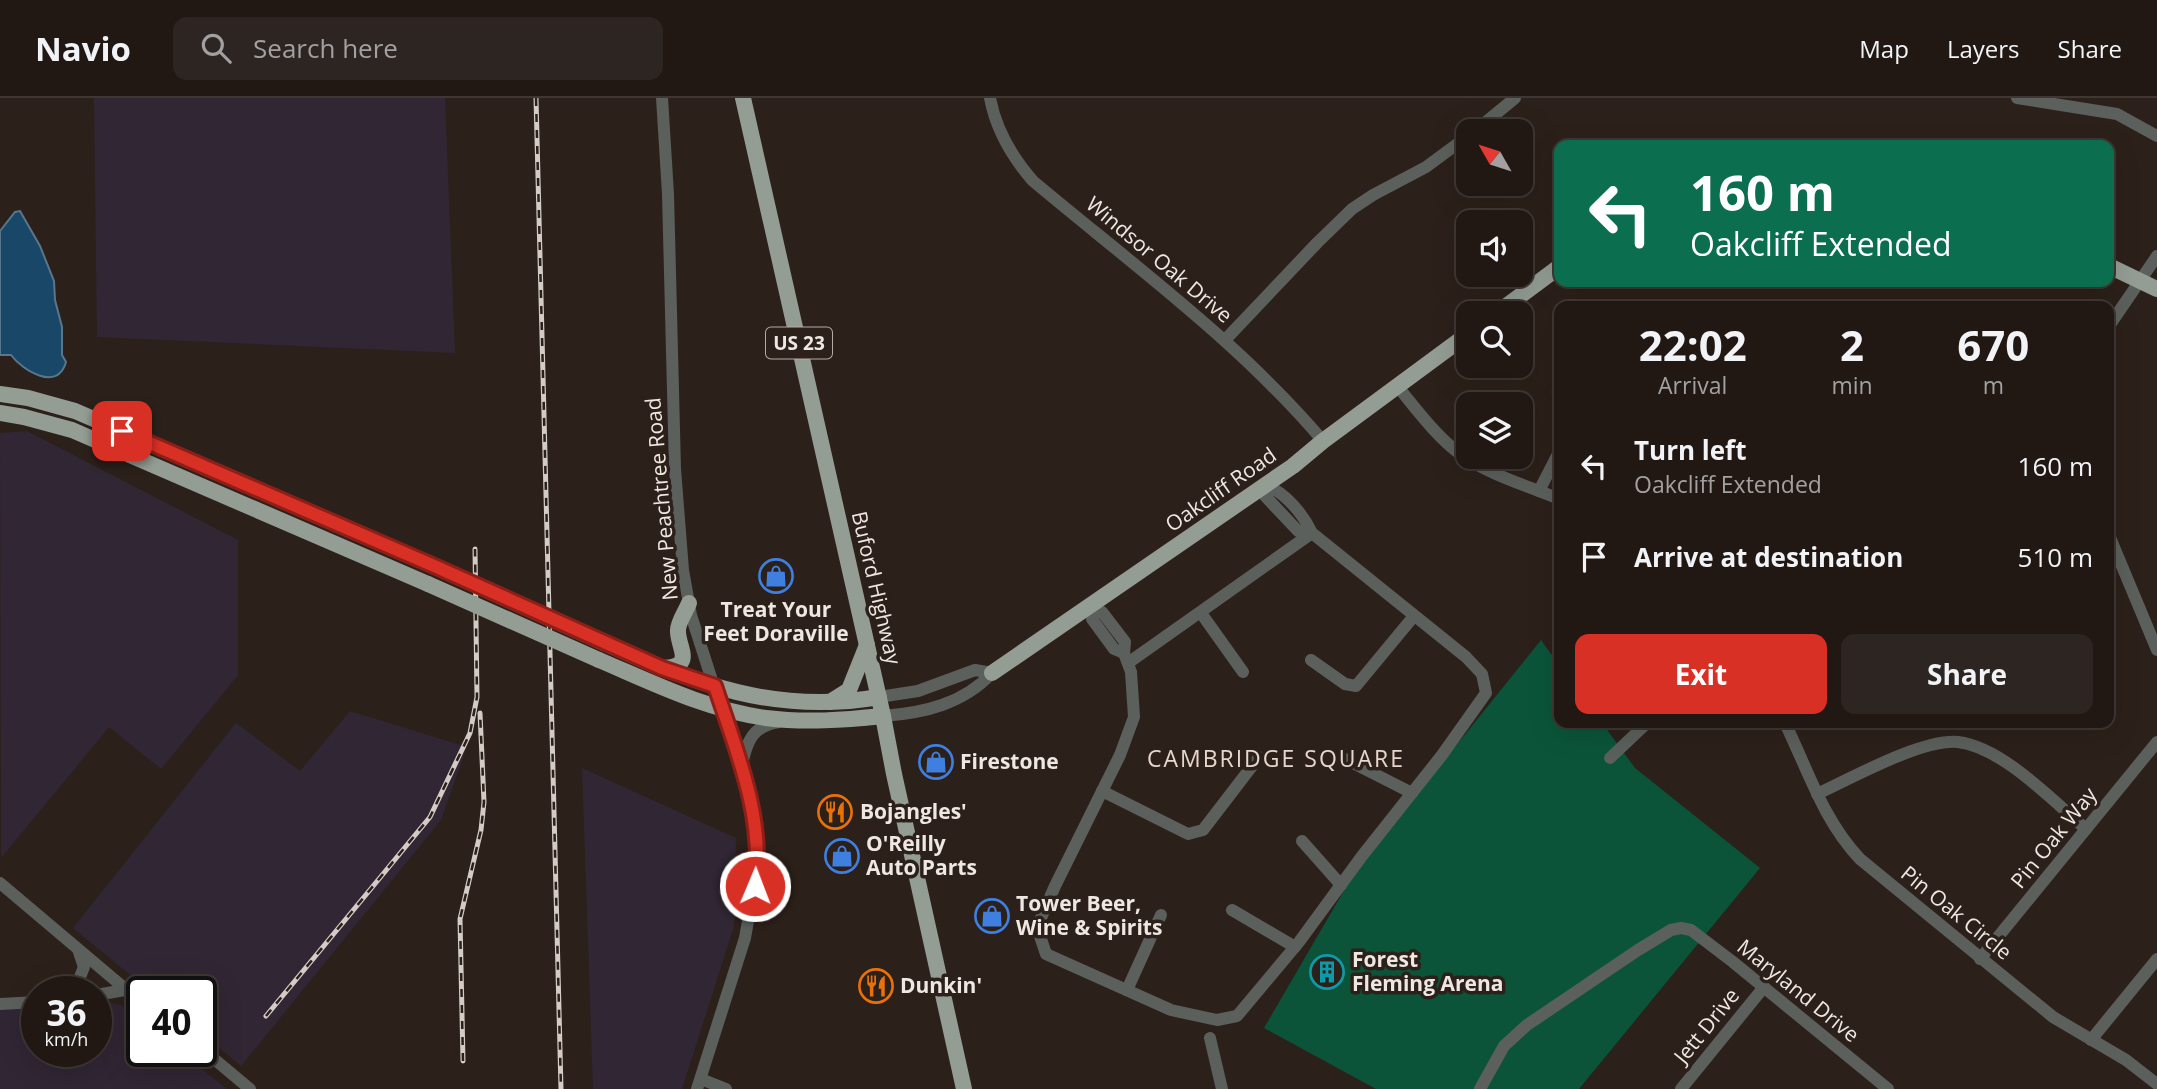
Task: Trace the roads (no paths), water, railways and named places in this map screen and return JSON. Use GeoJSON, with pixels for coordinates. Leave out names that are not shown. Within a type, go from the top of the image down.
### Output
{"type":"FeatureCollection","features":[{"type":"Feature","properties":{"kind":"main road","name":"Buford Highway"},"geometry":{"type":"LineString","coordinates":[[743,98],[879,698],[964,1089]]}},
{"type":"Feature","properties":{"kind":"main road"},"geometry":{"type":"LineString","coordinates":[[2114,268],[2157,289]]}},
{"type":"Feature","properties":{"kind":"main road"},"geometry":{"type":"LineString","coordinates":[[1513,301],[1554,271]]}},
{"type":"Feature","properties":{"kind":"main road","name":"Oakcliff Road"},"geometry":{"type":"LineString","coordinates":[[992,673],[1092,608],[1265,485],[1456,343]]}},
{"type":"Feature","properties":{"kind":"main road","name":"Oakcliff Road"},"geometry":{"type":"LineString","coordinates":[[0,394],[28,398],[75,411],[432,565],[662,668],[737,693],[797,704],[827,704],[879,698]]}},
{"type":"Feature","properties":{"kind":"main road","name":"Oakcliff Road"},"geometry":{"type":"LineString","coordinates":[[0,413],[72,430],[692,699],[739,713],[791,720],[822,721],[883,716]]}},
{"type":"Feature","properties":{"kind":"main road"},"geometry":{"type":"LineString","coordinates":[[662,668],[674,666],[684,654],[678,630],[689,603]]}},
{"type":"Feature","properties":{"kind":"main road"},"geometry":{"type":"LineString","coordinates":[[827,704],[849,690],[867,645]]}},
{"type":"Feature","properties":{"kind":"street","name":"New Peachtree Road"},"geometry":{"type":"LineString","coordinates":[[662,98],[668,194],[675,469],[683,570],[689,603],[752,805],[758,864],[745,938],[699,1084]]}},
{"type":"Feature","properties":{"kind":"street","name":"Windsor Oak Drive"},"geometry":{"type":"LineString","coordinates":[[990,98],[1002,137],[1018,165],[1033,181],[1225,340],[1290,403],[1323,441]]}},
{"type":"Feature","properties":{"kind":"street"},"geometry":{"type":"LineString","coordinates":[[1490,119],[1515,98]]}},
{"type":"Feature","properties":{"kind":"street"},"geometry":{"type":"LineString","coordinates":[[2017,98],[2117,114],[2157,136]]}},
{"type":"Feature","properties":{"kind":"street"},"geometry":{"type":"LineString","coordinates":[[1225,340],[1352,209],[1426,167],[1456,145]]}},
{"type":"Feature","properties":{"kind":"street"},"geometry":{"type":"LineString","coordinates":[[2114,319],[2157,256]]}},
{"type":"Feature","properties":{"kind":"street"},"geometry":{"type":"LineString","coordinates":[[1398,387],[1423,418],[1460,454],[1554,497]]}},
{"type":"Feature","properties":{"kind":"street"},"geometry":{"type":"LineString","coordinates":[[1539,491],[1554,462]]}},
{"type":"Feature","properties":{"kind":"street"},"geometry":{"type":"LineString","coordinates":[[1092,608],[1092,619],[1114,649],[1126,658],[1131,672],[1134,717],[1120,755],[1037,927],[1046,954],[1171,1010],[1217,1020],[1237,1016],[1295,947],[1486,693],[1482,674],[1466,657],[1312,533],[1298,531],[1265,496],[1265,485]]}},
{"type":"Feature","properties":{"kind":"street"},"geometry":{"type":"LineString","coordinates":[[1126,658],[1201,613],[1312,533]]}},
{"type":"Feature","properties":{"kind":"street"},"geometry":{"type":"LineString","coordinates":[[2115,568],[2157,650]]}},
{"type":"Feature","properties":{"kind":"street"},"geometry":{"type":"LineString","coordinates":[[1201,613],[1243,672]]}},
{"type":"Feature","properties":{"kind":"street"},"geometry":{"type":"LineString","coordinates":[[1311,660],[1345,684],[1356,686],[1414,616]]}},
{"type":"Feature","properties":{"kind":"street","name":"Oakcliff Road"},"geometry":{"type":"LineString","coordinates":[[879,698],[918,691],[975,670],[992,673]]}},
{"type":"Feature","properties":{"kind":"street","name":"Oakcliff Road"},"geometry":{"type":"LineString","coordinates":[[883,716],[919,713],[939,706],[979,687],[992,673]]}},
{"type":"Feature","properties":{"kind":"street"},"geometry":{"type":"LineString","coordinates":[[741,768],[745,747],[763,724],[791,720]]}},
{"type":"Feature","properties":{"kind":"street"},"geometry":{"type":"LineString","coordinates":[[1609,758],[1642,728]]}},
{"type":"Feature","properties":{"kind":"street","name":"Pin Oak Circle"},"geometry":{"type":"LineString","coordinates":[[1787,728],[1830,821],[1860,859],[2053,1017],[2126,1060],[2157,1084]]}},
{"type":"Feature","properties":{"kind":"street"},"geometry":{"type":"LineString","coordinates":[[1817,793],[1931,745],[1958,742],[1978,748],[2011,765],[2086,829]]}},
{"type":"Feature","properties":{"kind":"street","name":"Pin Oak Way"},"geometry":{"type":"LineString","coordinates":[[1980,959],[2157,742]]}},
{"type":"Feature","properties":{"kind":"street"},"geometry":{"type":"LineString","coordinates":[[1102,791],[1188,834],[1203,830],[1259,757]]}},
{"type":"Feature","properties":{"kind":"street"},"geometry":{"type":"LineString","coordinates":[[1341,757],[1412,793]]}},
{"type":"Feature","properties":{"kind":"street"},"geometry":{"type":"LineString","coordinates":[[1302,841],[1341,884]]}},
{"type":"Feature","properties":{"kind":"street"},"geometry":{"type":"LineString","coordinates":[[0,883],[125,990]]}},
{"type":"Feature","properties":{"kind":"street"},"geometry":{"type":"LineString","coordinates":[[1232,910],[1295,947]]}},
{"type":"Feature","properties":{"kind":"street"},"geometry":{"type":"LineString","coordinates":[[1127,990],[1161,915]]}},
{"type":"Feature","properties":{"kind":"street","name":"Maryland Drive"},"geometry":{"type":"LineString","coordinates":[[1480,1089],[1504,1046],[1527,1025],[1638,950],[1671,930],[1681,928],[1691,930],[1888,1089]]}},
{"type":"Feature","properties":{"kind":"street"},"geometry":{"type":"LineString","coordinates":[[77,948],[84,967],[80,976]]}},
{"type":"Feature","properties":{"kind":"street"},"geometry":{"type":"LineString","coordinates":[[2091,1040],[2157,959]]}},
{"type":"Feature","properties":{"kind":"street","name":"Jett Drive"},"geometry":{"type":"LineString","coordinates":[[1681,1089],[1764,987]]}},
{"type":"Feature","properties":{"kind":"street"},"geometry":{"type":"LineString","coordinates":[[112,992],[125,990]]}},
{"type":"Feature","properties":{"kind":"street"},"geometry":{"type":"LineString","coordinates":[[0,1004],[21,1003]]}},
{"type":"Feature","properties":{"kind":"street"},"geometry":{"type":"LineString","coordinates":[[1210,1038],[1222,1089]]}},
{"type":"Feature","properties":{"kind":"street"},"geometry":{"type":"LineString","coordinates":[[217,1061],[250,1089]]}},
{"type":"Feature","properties":{"kind":"street"},"geometry":{"type":"LineString","coordinates":[[699,1084],[726,1089]]}},
{"type":"Feature","properties":{"kind":"water"},"geometry":{"type":"Polygon","coordinates":[[[20,211],[40,246],[54,281],[55,300],[62,327],[62,355],[66,362],[56,376],[40,376],[11,355],[0,355],[0,231],[15,212],[20,211]]]}},
{"type":"Feature","properties":{"kind":"railway"},"geometry":{"type":"LineString","coordinates":[[536,98],[561,1089]]}},
{"type":"Feature","properties":{"kind":"railway"},"geometry":{"type":"LineString","coordinates":[[266,1016],[430,817],[470,733],[477,697],[475,549]]}},
{"type":"Feature","properties":{"kind":"railway"},"geometry":{"type":"LineString","coordinates":[[463,1061],[460,919],[481,830],[484,802],[480,713]]}},
{"type":"Feature","properties":{"kind":"place","name":"Treat Your Feet Doraville"},"geometry":{"type":"Point","coordinates":[776,576]}},
{"type":"Feature","properties":{"kind":"place","name":"Firestone"},"geometry":{"type":"Point","coordinates":[936,762]}},
{"type":"Feature","properties":{"kind":"place","name":"Bojangles'"},"geometry":{"type":"Point","coordinates":[835,812]}},
{"type":"Feature","properties":{"kind":"place","name":"O'Reilly Auto Parts"},"geometry":{"type":"Point","coordinates":[842,856]}},
{"type":"Feature","properties":{"kind":"place","name":"Tower Beer, Wine & Spirits"},"geometry":{"type":"Point","coordinates":[992,916]}},
{"type":"Feature","properties":{"kind":"place","name":"Forest Fleming Arena"},"geometry":{"type":"Point","coordinates":[1327,972]}},
{"type":"Feature","properties":{"kind":"place","name":"Dunkin'"},"geometry":{"type":"Point","coordinates":[876,986]}},
{"type":"Feature","properties":{"kind":"district","name":"CAMBRIDGE SQUARE"},"geometry":{"type":"Point","coordinates":[1276,759]}}]}
